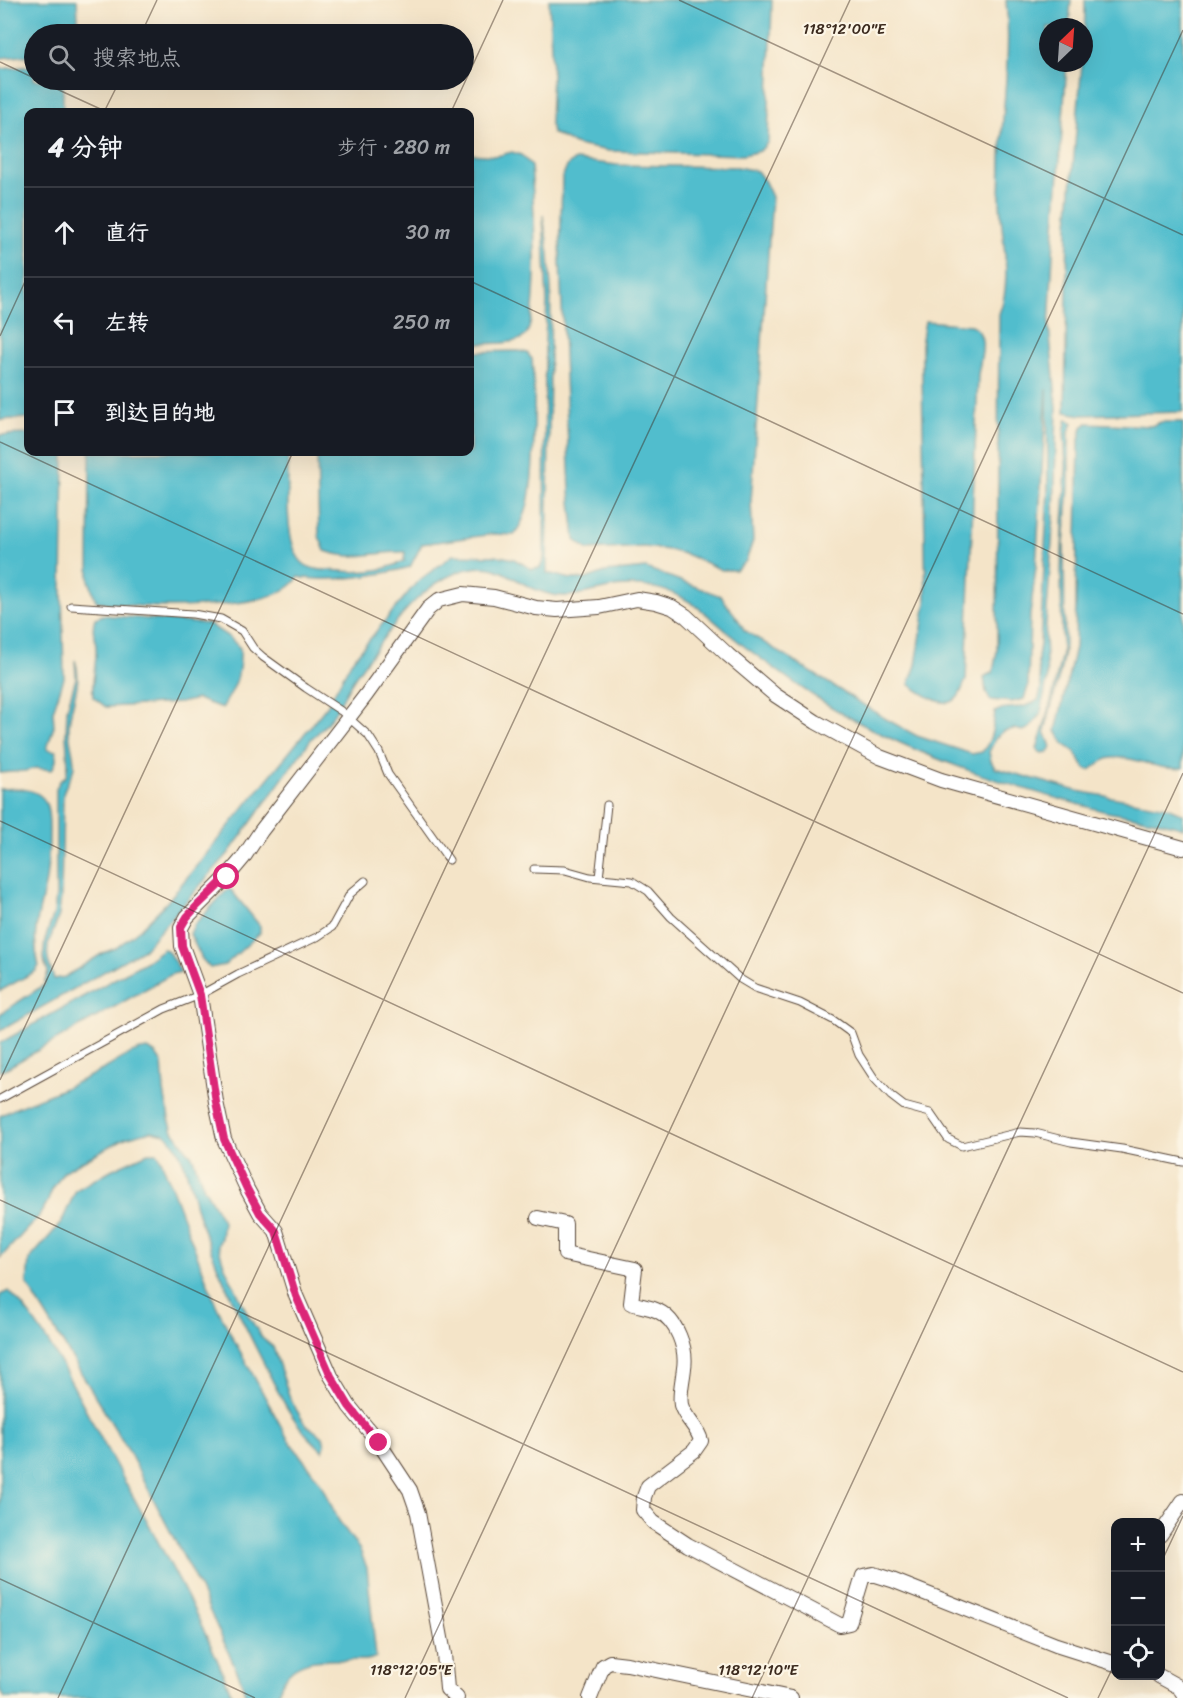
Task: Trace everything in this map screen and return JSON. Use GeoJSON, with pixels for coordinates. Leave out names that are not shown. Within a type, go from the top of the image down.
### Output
{"type":"FeatureCollection","features":[{"type":"Feature","properties":{"kind":"street"},"geometry":{"type":"LineString","coordinates":[[457,1698],[447,1689],[444,1654],[426,1551],[418,1513],[410,1490],[379,1443],[349,1406],[331,1376],[296,1296],[276,1231],[255,1205],[224,1139],[216,1102],[200,995],[182,946],[181,927],[187,917],[243,858],[345,714],[428,609],[439,600],[463,594],[557,610],[599,607],[637,599],[672,607],[686,616],[775,694],[816,722],[880,757],[941,780],[1183,848]]}},
{"type":"Feature","properties":{"kind":"street"},"geometry":{"type":"LineString","coordinates":[[538,1218],[565,1224],[565,1254],[635,1269],[631,1303],[659,1311],[679,1335],[685,1359],[680,1402],[687,1418],[700,1434],[701,1441],[694,1451],[648,1486],[643,1510],[653,1522],[688,1545],[840,1625],[849,1623],[863,1576],[873,1574],[1056,1645],[1111,1662]]}},
{"type":"Feature","properties":{"kind":"street"},"geometry":{"type":"LineString","coordinates":[[1165,1529],[1183,1501]]}},
{"type":"Feature","properties":{"kind":"street"},"geometry":{"type":"LineString","coordinates":[[590,1698],[603,1666],[610,1662],[791,1698]]}},
{"type":"Feature","properties":{"kind":"street"},"geometry":{"type":"LineString","coordinates":[[1165,1679],[1179,1687],[1183,1694]]}},
{"type":"Feature","properties":{"kind":"lane"},"geometry":{"type":"LineString","coordinates":[[71,606],[193,614],[221,619],[242,631],[263,657],[345,714],[368,735],[379,752],[388,774],[449,860]]}},
{"type":"Feature","properties":{"kind":"lane"},"geometry":{"type":"LineString","coordinates":[[599,878],[607,805]]}},
{"type":"Feature","properties":{"kind":"lane"},"geometry":{"type":"LineString","coordinates":[[534,869],[565,870],[590,877],[632,881],[648,891],[671,918],[740,978],[755,988],[800,1003],[850,1033],[859,1054],[874,1078],[891,1096],[904,1106],[930,1113],[948,1139],[962,1146],[1020,1132],[1035,1133],[1071,1142],[1122,1149],[1183,1162]]}},
{"type":"Feature","properties":{"kind":"lane"},"geometry":{"type":"LineString","coordinates":[[0,1099],[164,1009],[200,995],[238,974],[317,937],[332,927],[350,894],[365,881]]}},
{"type":"Feature","properties":{"kind":"water"},"geometry":{"type":"Polygon","coordinates":[[[0,0],[77,0],[76,24],[24,24],[24,56],[0,58],[0,0]]]}},
{"type":"Feature","properties":{"kind":"water"},"geometry":{"type":"Polygon","coordinates":[[[549,0],[772,0],[768,142],[760,151],[743,155],[609,151],[577,145],[552,133],[549,0]]]}},
{"type":"Feature","properties":{"kind":"water"},"geometry":{"type":"Polygon","coordinates":[[[1006,0],[1071,0],[1070,18],[1039,18],[1039,72],[1066,72],[1049,327],[1057,408],[1054,515],[1045,637],[1047,680],[1041,713],[1030,728],[1023,731],[1014,729],[1004,731],[996,738],[989,752],[995,768],[1077,791],[1167,807],[1183,814],[1183,828],[1103,811],[1040,794],[978,774],[887,737],[813,696],[744,646],[697,606],[670,592],[651,587],[632,586],[563,596],[536,590],[497,570],[486,567],[473,568],[458,572],[433,585],[403,614],[356,676],[331,718],[312,738],[228,854],[144,949],[0,1031],[0,1014],[44,985],[48,972],[43,959],[45,940],[54,913],[56,895],[56,789],[59,782],[66,776],[68,765],[67,708],[76,678],[75,660],[78,677],[69,728],[74,766],[63,796],[59,915],[48,945],[48,960],[54,979],[65,977],[103,953],[116,948],[140,929],[167,902],[327,706],[351,662],[417,582],[453,555],[499,556],[514,559],[532,569],[540,568],[544,559],[547,302],[543,215],[549,254],[551,291],[547,573],[571,579],[586,579],[605,572],[646,568],[721,596],[744,630],[917,736],[972,754],[982,752],[988,743],[995,712],[1005,708],[1025,706],[1038,700],[1041,689],[1038,658],[1048,490],[1047,389],[1036,567],[1030,615],[1028,687],[1024,699],[1012,702],[990,700],[986,692],[984,677],[993,672],[997,651],[999,314],[1006,271],[1000,197],[1008,45],[1006,0]]]}},
{"type":"Feature","properties":{"kind":"water"},"geometry":{"type":"Polygon","coordinates":[[[1085,0],[1183,0],[1183,411],[1181,412],[1081,415],[1065,412],[1068,224],[1081,72],[1093,72],[1093,18],[1085,18],[1085,0]]]}},
{"type":"Feature","properties":{"kind":"water"},"geometry":{"type":"Polygon","coordinates":[[[24,67],[24,90],[63,90],[63,108],[24,108],[24,418],[0,420],[0,69],[24,67]]]}},
{"type":"Feature","properties":{"kind":"water"},"geometry":{"type":"Polygon","coordinates":[[[512,152],[521,155],[531,165],[535,256],[533,308],[530,326],[520,340],[474,344],[474,154],[497,156],[512,152]]]}},
{"type":"Feature","properties":{"kind":"water"},"geometry":{"type":"Polygon","coordinates":[[[575,160],[617,165],[737,167],[757,171],[772,197],[751,502],[753,541],[746,561],[736,570],[722,570],[688,555],[669,550],[644,547],[588,550],[575,540],[570,491],[560,262],[562,177],[568,165],[575,160]]]}},
{"type":"Feature","properties":{"kind":"water"},"geometry":{"type":"Polygon","coordinates":[[[925,321],[971,325],[977,329],[982,341],[978,375],[966,680],[957,698],[946,702],[933,699],[909,684],[916,665],[926,602],[922,373],[922,339],[925,321]]]}},
{"type":"Feature","properties":{"kind":"water"},"geometry":{"type":"Polygon","coordinates":[[[519,351],[527,353],[532,359],[534,441],[531,487],[528,505],[514,535],[494,534],[422,544],[410,567],[355,577],[311,579],[299,577],[289,587],[273,595],[250,601],[166,607],[96,601],[89,580],[90,456],[288,456],[288,511],[292,543],[304,564],[317,569],[357,572],[381,569],[404,561],[405,552],[346,556],[325,551],[319,536],[317,456],[474,456],[474,352],[519,351]]]}},
{"type":"Feature","properties":{"kind":"water"},"geometry":{"type":"Polygon","coordinates":[[[1067,419],[1073,423],[1069,431],[1069,487],[1064,544],[1065,645],[1045,731],[1051,747],[1048,752],[1041,753],[1037,749],[1062,653],[1061,571],[1066,465],[1064,431],[1067,419]]]}},
{"type":"Feature","properties":{"kind":"water"},"geometry":{"type":"Polygon","coordinates":[[[1161,422],[1183,422],[1183,768],[1164,768],[1119,757],[1100,762],[1090,770],[1085,769],[1075,752],[1064,744],[1056,731],[1075,647],[1079,440],[1082,427],[1087,423],[1151,426],[1161,422]]]}},
{"type":"Feature","properties":{"kind":"water"},"geometry":{"type":"Polygon","coordinates":[[[24,434],[24,456],[64,456],[62,588],[64,678],[53,711],[54,726],[47,749],[56,751],[56,761],[52,770],[36,768],[0,773],[0,435],[24,434]]]}},
{"type":"Feature","properties":{"kind":"water"},"geometry":{"type":"Polygon","coordinates":[[[103,615],[209,624],[229,637],[240,648],[240,666],[234,686],[222,708],[197,699],[180,703],[106,707],[93,697],[96,647],[93,626],[95,618],[103,615]]]}},
{"type":"Feature","properties":{"kind":"water"},"geometry":{"type":"Polygon","coordinates":[[[0,789],[32,791],[43,798],[48,809],[49,830],[46,880],[35,944],[39,966],[36,971],[0,991],[0,789]]]}},
{"type":"Feature","properties":{"kind":"water"},"geometry":{"type":"Polygon","coordinates":[[[228,889],[260,926],[260,933],[225,965],[210,968],[202,959],[190,934],[194,925],[228,889]]]}},
{"type":"Feature","properties":{"kind":"water"},"geometry":{"type":"Polygon","coordinates":[[[163,949],[167,950],[181,972],[172,974],[0,1072],[0,1043],[145,962],[163,949]]]}},
{"type":"Feature","properties":{"kind":"water"},"geometry":{"type":"Polygon","coordinates":[[[148,1049],[156,1054],[162,1063],[164,1091],[173,1131],[193,1158],[204,1188],[223,1221],[218,1245],[224,1265],[248,1315],[262,1338],[273,1347],[291,1401],[305,1424],[323,1437],[325,1445],[323,1451],[301,1429],[278,1392],[211,1252],[183,1161],[172,1141],[165,1134],[151,1131],[125,1138],[64,1171],[39,1216],[0,1258],[0,1116],[89,1077],[131,1053],[148,1049]]]}},
{"type":"Feature","properties":{"kind":"water"},"geometry":{"type":"Polygon","coordinates":[[[148,1153],[157,1153],[160,1157],[216,1305],[229,1331],[288,1439],[320,1482],[339,1521],[360,1550],[367,1568],[376,1657],[366,1660],[312,1661],[296,1667],[283,1682],[276,1698],[246,1698],[241,1680],[198,1585],[128,1450],[27,1284],[29,1260],[61,1223],[76,1190],[148,1153]]]}},
{"type":"Feature","properties":{"kind":"water"},"geometry":{"type":"Polygon","coordinates":[[[9,1291],[36,1324],[72,1383],[189,1600],[233,1698],[5,1698],[0,1690],[0,1295],[9,1291]]]}},
{"type":"Feature","properties":{"kind":"route"},"geometry":{"type":"LineString","coordinates":[[227,877],[198,905],[181,927],[182,946],[200,995],[216,1102],[224,1139],[260,1213],[276,1231],[296,1296],[331,1376],[349,1406],[379,1443]]}}]}
